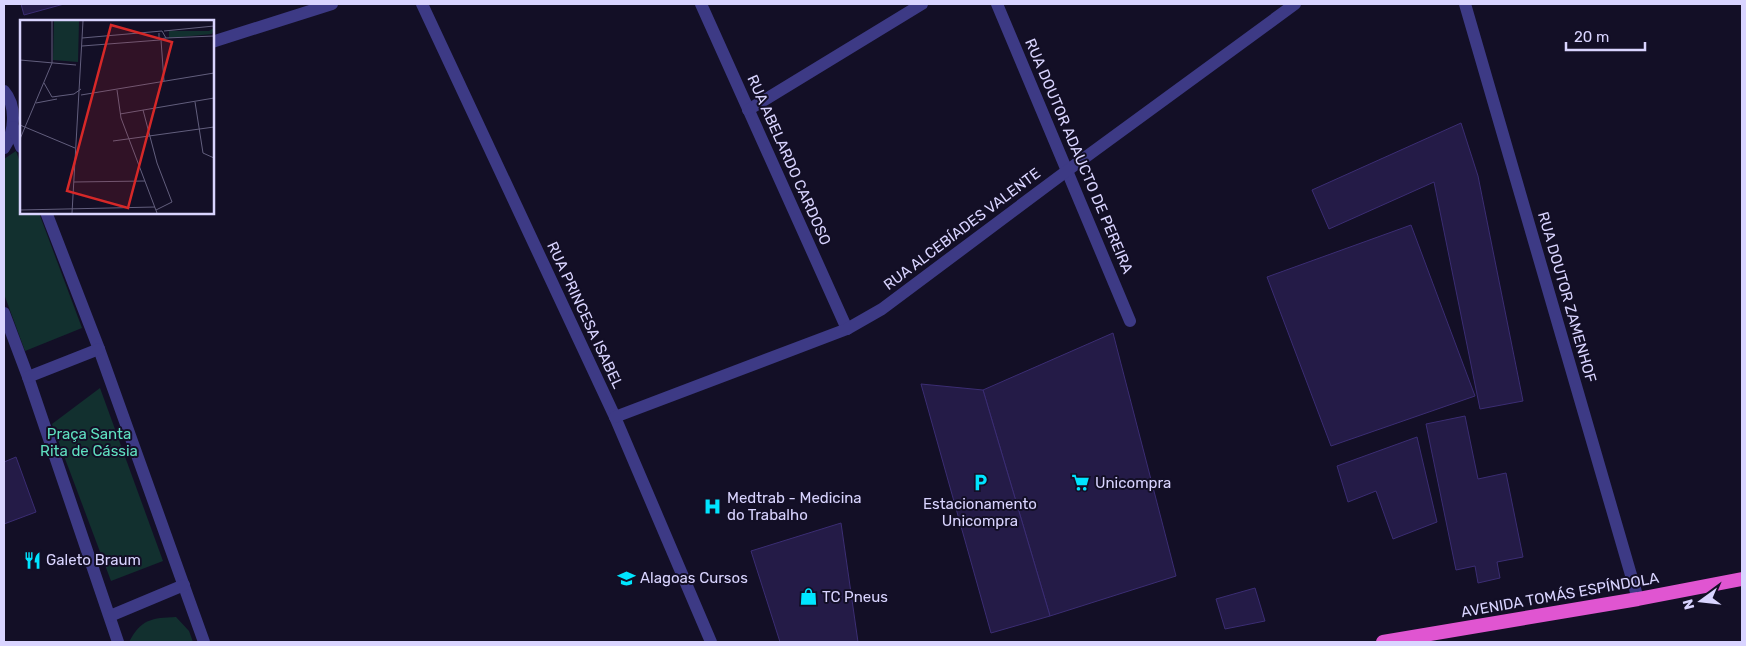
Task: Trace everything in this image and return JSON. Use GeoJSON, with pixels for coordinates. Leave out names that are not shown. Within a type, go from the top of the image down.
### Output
{"type":"FeatureCollection","features":[{"type":"Feature","properties":{"kind":"highway","name":"AVENIDA TOMÁS ESPÍNDOLA"},"geometry":{"type":"LineString","coordinates":[[1384,642],[1638,599],[1742,579]]}},
{"type":"Feature","properties":{"kind":"street"},"geometry":{"type":"LineString","coordinates":[[214,41],[332,4]]}},
{"type":"Feature","properties":{"kind":"street","name":"RUA PRINCESA ISABEL"},"geometry":{"type":"LineString","coordinates":[[422,4],[615,417],[712,642]]}},
{"type":"Feature","properties":{"kind":"street","name":"RUA ABELARDO CARDOSO"},"geometry":{"type":"LineString","coordinates":[[701,4],[847,329]]}},
{"type":"Feature","properties":{"kind":"street"},"geometry":{"type":"LineString","coordinates":[[748,110],[922,4]]}},
{"type":"Feature","properties":{"kind":"street","name":"RUA DOUTOR ADAUCTO DE PEREIRA"},"geometry":{"type":"LineString","coordinates":[[997,4],[1130,322]]}},
{"type":"Feature","properties":{"kind":"street","name":"RUA ALCEBÍADES VALENTE"},"geometry":{"type":"LineString","coordinates":[[615,417],[847,329],[882,309],[1295,4]]}},
{"type":"Feature","properties":{"kind":"street","name":"RUA DOUTOR ZAMENHOF"},"geometry":{"type":"LineString","coordinates":[[1465,4],[1638,599]]}},
{"type":"Feature","properties":{"kind":"street"},"geometry":{"type":"LineString","coordinates":[[20,94],[6,93],[16,117],[20,142]]}},
{"type":"Feature","properties":{"kind":"street"},"geometry":{"type":"LineString","coordinates":[[4,148],[9,140],[16,117]]}},
{"type":"Feature","properties":{"kind":"street"},"geometry":{"type":"LineString","coordinates":[[47,214],[99,349],[204,642]]}},
{"type":"Feature","properties":{"kind":"street"},"geometry":{"type":"LineString","coordinates":[[4,313],[28,376],[118,642]]}},
{"type":"Feature","properties":{"kind":"street"},"geometry":{"type":"LineString","coordinates":[[28,376],[99,349]]}},
{"type":"Feature","properties":{"kind":"street"},"geometry":{"type":"LineString","coordinates":[[110,616],[184,585]]}},
{"type":"Feature","properties":{"kind":"green space"},"geometry":{"type":"Polygon","coordinates":[[[16,151],[20,162],[20,214],[39,214],[82,328],[25,351],[4,294],[4,159],[16,151]]]}},
{"type":"Feature","properties":{"kind":"green space","name":"Praça Santa Rita de Cássia"},"geometry":{"type":"Polygon","coordinates":[[[100,388],[163,561],[111,581],[52,424],[100,388]]]}},
{"type":"Feature","properties":{"kind":"green space"},"geometry":{"type":"Polygon","coordinates":[[[176,617],[189,631],[193,642],[129,642],[133,634],[148,621],[176,617]]]}},
{"type":"Feature","properties":{"kind":"building"},"geometry":{"type":"Polygon","coordinates":[[[21,4],[64,4],[24,15],[21,4]]]}},
{"type":"Feature","properties":{"kind":"building"},"geometry":{"type":"Polygon","coordinates":[[[1461,123],[1478,176],[1523,401],[1480,409],[1434,182],[1329,229],[1312,190],[1461,123]]]}},
{"type":"Feature","properties":{"kind":"building"},"geometry":{"type":"Polygon","coordinates":[[[1411,225],[1475,396],[1331,446],[1267,277],[1411,225]]]}},
{"type":"Feature","properties":{"kind":"building","name":"Unicompra"},"geometry":{"type":"Polygon","coordinates":[[[1113,333],[1176,576],[1050,616],[983,390],[1113,333]]]}},
{"type":"Feature","properties":{"kind":"building"},"geometry":{"type":"Polygon","coordinates":[[[921,384],[983,390],[1050,616],[991,633],[921,384]]]}},
{"type":"Feature","properties":{"kind":"building"},"geometry":{"type":"Polygon","coordinates":[[[1465,416],[1478,479],[1506,473],[1523,557],[1497,562],[1500,578],[1478,583],[1475,566],[1456,570],[1426,424],[1465,416]]]}},
{"type":"Feature","properties":{"kind":"building"},"geometry":{"type":"Polygon","coordinates":[[[1417,437],[1437,522],[1393,539],[1376,491],[1348,502],[1337,466],[1417,437]]]}},
{"type":"Feature","properties":{"kind":"building"},"geometry":{"type":"Polygon","coordinates":[[[16,457],[36,512],[4,524],[4,462],[16,457]]]}},
{"type":"Feature","properties":{"kind":"building","name":"TC Pneus"},"geometry":{"type":"Polygon","coordinates":[[[841,523],[858,642],[780,642],[751,551],[841,523]]]}},
{"type":"Feature","properties":{"kind":"building"},"geometry":{"type":"Polygon","coordinates":[[[1255,588],[1265,621],[1225,629],[1216,599],[1255,588]]]}},
{"type":"Feature","properties":{"kind":"place","name":"Estacionamento Unicompra"},"geometry":{"type":"Point","coordinates":[980,483]}},
{"type":"Feature","properties":{"kind":"place","name":"Unicompra"},"geometry":{"type":"Point","coordinates":[1081,483]}},
{"type":"Feature","properties":{"kind":"place","name":"Medtrab - Medicina do Trabalho"},"geometry":{"type":"Point","coordinates":[713,507]}},
{"type":"Feature","properties":{"kind":"place","name":"Galeto Braum"},"geometry":{"type":"Point","coordinates":[32,560]}},
{"type":"Feature","properties":{"kind":"place","name":"Alagoas Cursos"},"geometry":{"type":"Point","coordinates":[626,578]}},
{"type":"Feature","properties":{"kind":"place","name":"TC Pneus"},"geometry":{"type":"Point","coordinates":[808,597]}}]}
